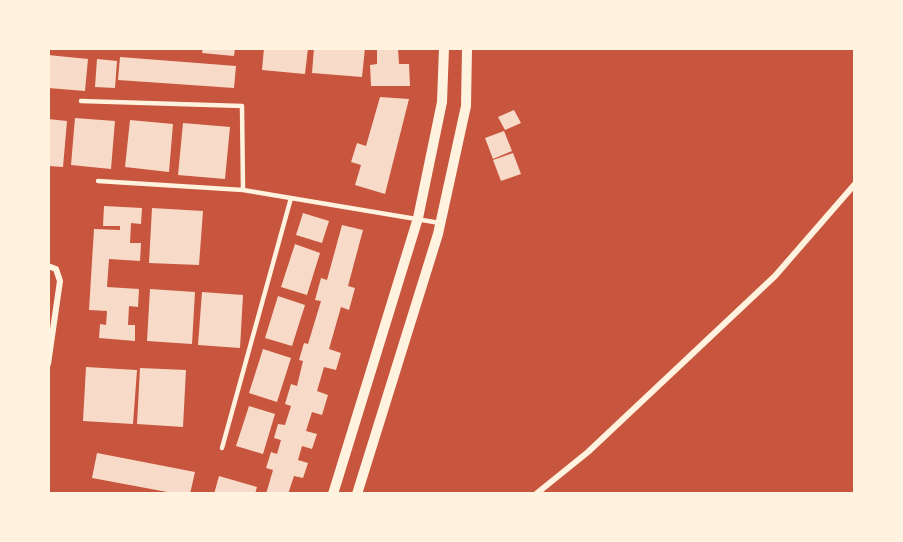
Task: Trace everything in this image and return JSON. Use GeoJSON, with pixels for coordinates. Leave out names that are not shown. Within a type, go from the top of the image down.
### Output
{"type":"FeatureCollection","features":[{"type":"Feature","properties":{"kind":"street"},"geometry":{"type":"LineString","coordinates":[[333,494],[418,218],[442,102],[444,48]]}},
{"type":"Feature","properties":{"kind":"street"},"geometry":{"type":"LineString","coordinates":[[357,494],[441,223],[466,106],[467,48]]}},
{"type":"Feature","properties":{"kind":"street"},"geometry":{"type":"LineString","coordinates":[[536,494],[588,452],[775,276],[849,194],[855,184]]}},
{"type":"Feature","properties":{"kind":"street"},"geometry":{"type":"LineString","coordinates":[[48,266],[56,269],[60,281],[48,364]]}},
{"type":"Feature","properties":{"kind":"lane"},"geometry":{"type":"LineString","coordinates":[[81,101],[242,106],[243,190]]}},
{"type":"Feature","properties":{"kind":"lane"},"geometry":{"type":"LineString","coordinates":[[98,181],[243,190],[441,223]]}},
{"type":"Feature","properties":{"kind":"lane"},"geometry":{"type":"LineString","coordinates":[[222,448],[291,198]]}},
{"type":"Feature","properties":{"kind":"building"},"geometry":{"type":"Polygon","coordinates":[[[203,48],[235,48],[234,56],[202,53],[203,48]]]}},
{"type":"Feature","properties":{"kind":"building"},"geometry":{"type":"Polygon","coordinates":[[[264,48],[308,48],[305,74],[262,70],[264,48]]]}},
{"type":"Feature","properties":{"kind":"building"},"geometry":{"type":"Polygon","coordinates":[[[314,48],[365,48],[362,77],[312,73],[314,48]]]}},
{"type":"Feature","properties":{"kind":"building"},"geometry":{"type":"Polygon","coordinates":[[[377,48],[398,48],[399,64],[409,64],[410,86],[371,86],[370,65],[377,64],[377,48]]]}},
{"type":"Feature","properties":{"kind":"building"},"geometry":{"type":"Polygon","coordinates":[[[48,55],[88,59],[85,91],[48,88],[48,55]]]}},
{"type":"Feature","properties":{"kind":"building"},"geometry":{"type":"Polygon","coordinates":[[[120,57],[236,66],[234,88],[118,80],[120,57]]]}},
{"type":"Feature","properties":{"kind":"building"},"geometry":{"type":"Polygon","coordinates":[[[97,59],[117,61],[115,88],[95,87],[97,59]]]}},
{"type":"Feature","properties":{"kind":"building"},"geometry":{"type":"Polygon","coordinates":[[[380,97],[409,99],[385,194],[355,185],[361,165],[351,162],[357,143],[366,146],[380,97]]]}},
{"type":"Feature","properties":{"kind":"building"},"geometry":{"type":"Polygon","coordinates":[[[514,110],[521,123],[505,130],[498,117],[514,110]]]}},
{"type":"Feature","properties":{"kind":"building"},"geometry":{"type":"Polygon","coordinates":[[[75,118],[115,121],[111,169],[71,165],[75,118]]]}},
{"type":"Feature","properties":{"kind":"building"},"geometry":{"type":"Polygon","coordinates":[[[48,119],[67,121],[63,167],[48,166],[48,119]]]}},
{"type":"Feature","properties":{"kind":"building"},"geometry":{"type":"Polygon","coordinates":[[[130,120],[173,124],[169,172],[125,167],[130,120]]]}},
{"type":"Feature","properties":{"kind":"building"},"geometry":{"type":"Polygon","coordinates":[[[183,123],[230,127],[225,179],[178,175],[183,123]]]}},
{"type":"Feature","properties":{"kind":"building"},"geometry":{"type":"Polygon","coordinates":[[[504,131],[512,151],[493,159],[485,138],[504,131]]]}},
{"type":"Feature","properties":{"kind":"building"},"geometry":{"type":"Polygon","coordinates":[[[513,153],[521,174],[501,181],[493,160],[513,153]]]}},
{"type":"Feature","properties":{"kind":"building"},"geometry":{"type":"Polygon","coordinates":[[[104,206],[142,208],[141,224],[131,223],[130,243],[141,243],[140,261],[109,259],[107,287],[139,289],[138,307],[129,306],[128,325],[135,325],[135,341],[99,338],[100,324],[106,325],[107,311],[89,310],[94,229],[120,230],[120,226],[103,226],[104,206]]]}},
{"type":"Feature","properties":{"kind":"building"},"geometry":{"type":"Polygon","coordinates":[[[152,208],[203,211],[199,265],[149,263],[152,208]]]}},
{"type":"Feature","properties":{"kind":"building"},"geometry":{"type":"Polygon","coordinates":[[[303,213],[329,221],[322,243],[296,235],[303,213]]]}},
{"type":"Feature","properties":{"kind":"building"},"geometry":{"type":"Polygon","coordinates":[[[342,225],[363,230],[348,286],[355,288],[349,310],[341,307],[329,349],[341,353],[336,370],[324,367],[317,391],[328,395],[322,415],[312,412],[306,431],[317,434],[312,449],[302,446],[298,460],[308,463],[303,478],[294,476],[288,494],[266,494],[273,470],[266,468],[271,452],[277,454],[281,440],[274,438],[278,424],[285,425],[291,406],[285,404],[291,384],[297,386],[303,361],[299,360],[304,343],[308,344],[321,301],[315,300],[321,278],[327,280],[342,225]]]}},
{"type":"Feature","properties":{"kind":"building"},"geometry":{"type":"Polygon","coordinates":[[[295,244],[320,253],[307,295],[281,287],[295,244]]]}},
{"type":"Feature","properties":{"kind":"building"},"geometry":{"type":"Polygon","coordinates":[[[150,289],[195,292],[192,344],[147,341],[150,289]]]}},
{"type":"Feature","properties":{"kind":"building"},"geometry":{"type":"Polygon","coordinates":[[[202,292],[243,295],[240,348],[198,345],[202,292]]]}},
{"type":"Feature","properties":{"kind":"building"},"geometry":{"type":"Polygon","coordinates":[[[278,296],[305,305],[292,346],[265,338],[278,296]]]}},
{"type":"Feature","properties":{"kind":"building"},"geometry":{"type":"Polygon","coordinates":[[[263,349],[291,358],[277,402],[249,393],[263,349]]]}},
{"type":"Feature","properties":{"kind":"building"},"geometry":{"type":"Polygon","coordinates":[[[86,367],[137,370],[133,424],[83,421],[86,367]]]}},
{"type":"Feature","properties":{"kind":"building"},"geometry":{"type":"Polygon","coordinates":[[[140,368],[186,370],[183,427],[137,424],[140,368]]]}},
{"type":"Feature","properties":{"kind":"building"},"geometry":{"type":"Polygon","coordinates":[[[249,406],[275,414],[263,454],[236,446],[249,406]]]}},
{"type":"Feature","properties":{"kind":"building"},"geometry":{"type":"Polygon","coordinates":[[[97,453],[195,472],[190,494],[178,494],[92,478],[97,453]]]}},
{"type":"Feature","properties":{"kind":"building"},"geometry":{"type":"Polygon","coordinates":[[[219,476],[257,487],[255,494],[214,494],[219,476]]]}}]}
